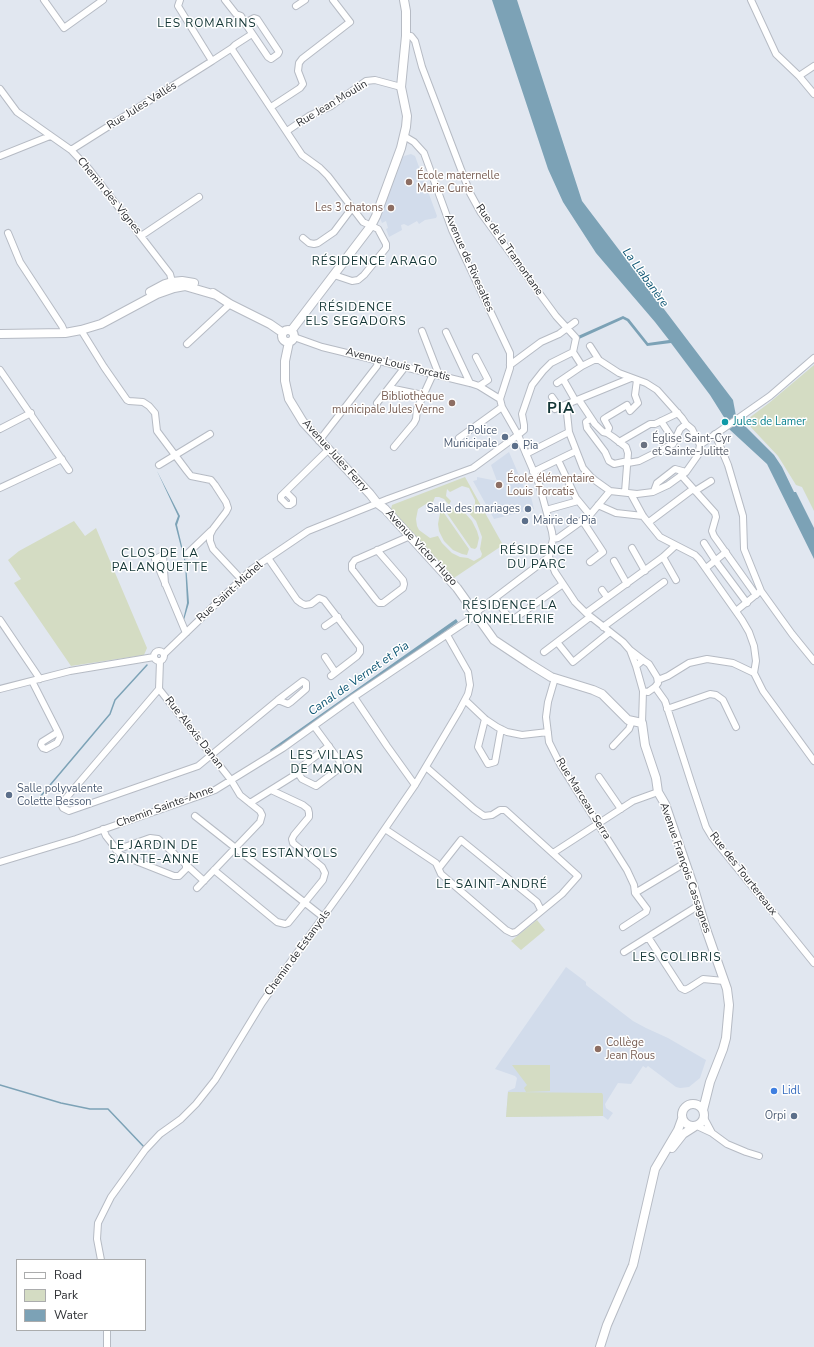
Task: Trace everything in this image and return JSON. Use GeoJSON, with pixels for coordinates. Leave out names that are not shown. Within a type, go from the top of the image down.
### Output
{"type":"FeatureCollection","features":[{"type":"Feature","properties":{"kind":"main road"},"geometry":{"type":"LineString","coordinates":[[0,334],[65,333],[81,330],[101,324],[136,304],[139,300],[154,290],[182,281],[194,283],[230,304],[270,324],[288,336],[371,226],[376,216],[404,136],[407,116],[402,87],[406,36],[406,11],[404,0]]}},
{"type":"Feature","properties":{"kind":"main road","name":"Avenue Jules Ferry"},"geometry":{"type":"LineString","coordinates":[[288,336],[285,361],[285,381],[290,398],[303,422],[377,503]]}},
{"type":"Feature","properties":{"kind":"main road","name":"Avenue Victor Hugo"},"geometry":{"type":"LineString","coordinates":[[377,503],[385,509],[457,588],[490,635],[499,644],[555,678],[602,694],[628,720],[632,721]]}},
{"type":"Feature","properties":{"kind":"main road"},"geometry":{"type":"LineString","coordinates":[[632,721],[642,723]]}},
{"type":"Feature","properties":{"kind":"main road","name":"Avenue François Cassagnes"},"geometry":{"type":"LineString","coordinates":[[642,723],[645,745],[656,778],[658,792],[665,804],[685,863],[724,981],[729,1005],[726,1038],[720,1060],[710,1082],[693,1104]]}},
{"type":"Feature","properties":{"kind":"main road","name":"Avenue François Cassagnes"},"geometry":{"type":"LineString","coordinates":[[704,1114],[710,1082]]}},
{"type":"Feature","properties":{"kind":"main road"},"geometry":{"type":"LineString","coordinates":[[600,1347],[607,1325],[633,1265],[650,1187],[655,1170],[678,1130],[685,1107],[693,1104],[701,1107],[704,1114],[700,1124],[683,1134],[670,1151],[650,1187]]}},
{"type":"Feature","properties":{"kind":"main road"},"geometry":{"type":"LineString","coordinates":[[682,1119],[687,1125],[696,1126]]}},
{"type":"Feature","properties":{"kind":"street"},"geometry":{"type":"LineString","coordinates":[[44,0],[64,28],[103,0]]}},
{"type":"Feature","properties":{"kind":"street"},"geometry":{"type":"LineString","coordinates":[[180,0],[178,6],[212,61]]}},
{"type":"Feature","properties":{"kind":"street"},"geometry":{"type":"LineString","coordinates":[[225,0],[236,14],[241,16],[245,23],[252,34],[268,57],[271,59],[278,54],[279,52],[257,19],[254,18],[245,23]]}},
{"type":"Feature","properties":{"kind":"street"},"geometry":{"type":"LineString","coordinates":[[296,6],[305,0]]}},
{"type":"Feature","properties":{"kind":"street"},"geometry":{"type":"LineString","coordinates":[[271,107],[300,88],[303,84],[298,71],[299,63],[302,59],[350,22],[333,0]]}},
{"type":"Feature","properties":{"kind":"street"},"geometry":{"type":"LineString","coordinates":[[751,0],[776,54],[800,76],[814,94]]}},
{"type":"Feature","properties":{"kind":"street","name":"Rue Jules Vallés"},"geometry":{"type":"LineString","coordinates":[[71,150],[252,34]]}},
{"type":"Feature","properties":{"kind":"street","name":"Rue de la Tramontane"},"geometry":{"type":"LineString","coordinates":[[406,36],[412,36],[415,41],[422,67],[470,193],[481,213],[556,316],[568,328]]}},
{"type":"Feature","properties":{"kind":"street"},"geometry":{"type":"LineString","coordinates":[[232,48],[250,78],[302,155],[328,176],[363,222],[378,229],[386,244],[386,248],[364,275],[358,280],[352,281],[334,275]]}},
{"type":"Feature","properties":{"kind":"street"},"geometry":{"type":"LineString","coordinates":[[800,76],[814,66]]}},
{"type":"Feature","properties":{"kind":"street","name":"Rue Jean Moulin"},"geometry":{"type":"LineString","coordinates":[[287,131],[309,116],[331,106],[366,81],[375,80],[402,87]]}},
{"type":"Feature","properties":{"kind":"street","name":"Chemin des Vignes"},"geometry":{"type":"LineString","coordinates":[[0,89],[17,112],[71,150],[89,169],[170,274],[173,285]]}},
{"type":"Feature","properties":{"kind":"street"},"geometry":{"type":"LineString","coordinates":[[0,156],[50,136]]}},
{"type":"Feature","properties":{"kind":"street","name":"Avenue de Rivesaltes"},"geometry":{"type":"LineString","coordinates":[[404,136],[414,142],[424,153],[452,230],[510,353],[510,367]]}},
{"type":"Feature","properties":{"kind":"street"},"geometry":{"type":"LineString","coordinates":[[141,236],[200,196]]}},
{"type":"Feature","properties":{"kind":"street"},"geometry":{"type":"LineString","coordinates":[[302,238],[309,243],[318,243],[334,232],[352,208]]}},
{"type":"Feature","properties":{"kind":"street"},"geometry":{"type":"LineString","coordinates":[[8,234],[20,262],[62,326],[65,333]]}},
{"type":"Feature","properties":{"kind":"street"},"geometry":{"type":"LineString","coordinates":[[187,344],[230,304]]}},
{"type":"Feature","properties":{"kind":"street"},"geometry":{"type":"LineString","coordinates":[[575,322],[559,334],[541,342],[510,367],[500,399],[502,407],[518,435],[539,484],[553,539],[549,557],[555,572],[575,602],[588,615],[649,664],[658,680],[656,687],[651,691],[643,691]]}},
{"type":"Feature","properties":{"kind":"street"},"geometry":{"type":"LineString","coordinates":[[568,328],[576,338],[573,352],[582,366]]}},
{"type":"Feature","properties":{"kind":"street"},"geometry":{"type":"LineString","coordinates":[[81,330],[127,400],[143,402],[149,406],[155,414],[157,431],[191,476],[210,480],[226,502],[228,508],[226,512],[213,529],[186,555]]}},
{"type":"Feature","properties":{"kind":"street"},"geometry":{"type":"LineString","coordinates":[[394,447],[414,423],[417,409],[423,395],[436,375],[422,331]]}},
{"type":"Feature","properties":{"kind":"street"},"geometry":{"type":"LineString","coordinates":[[446,332],[470,383]]}},
{"type":"Feature","properties":{"kind":"street","name":"Avenue Louis Torcatis"},"geometry":{"type":"LineString","coordinates":[[288,336],[322,347],[470,383],[479,386],[500,399]]}},
{"type":"Feature","properties":{"kind":"street"},"geometry":{"type":"LineString","coordinates":[[574,401],[567,413],[569,432],[576,451],[583,468],[596,482],[610,491],[637,494],[654,491],[668,486],[684,474],[698,455],[700,445],[692,428],[686,424],[657,390],[646,383],[619,373],[599,360],[590,346]]}},
{"type":"Feature","properties":{"kind":"street"},"geometry":{"type":"LineString","coordinates":[[518,435],[524,430],[522,414],[532,385],[543,371],[552,363],[573,352]]}},
{"type":"Feature","properties":{"kind":"street"},"geometry":{"type":"LineString","coordinates":[[476,357],[488,380],[479,386]]}},
{"type":"Feature","properties":{"kind":"street"},"geometry":{"type":"LineString","coordinates":[[700,445],[770,396],[814,358]]}},
{"type":"Feature","properties":{"kind":"street"},"geometry":{"type":"LineString","coordinates":[[319,441],[377,366],[378,360]]}},
{"type":"Feature","properties":{"kind":"street"},"geometry":{"type":"LineString","coordinates":[[557,383],[582,366],[594,360],[599,360]]}},
{"type":"Feature","properties":{"kind":"street"},"geometry":{"type":"LineString","coordinates":[[377,403],[405,367]]}},
{"type":"Feature","properties":{"kind":"street"},"geometry":{"type":"LineString","coordinates":[[0,370],[69,470]]}},
{"type":"Feature","properties":{"kind":"street"},"geometry":{"type":"LineString","coordinates":[[562,379],[574,401],[608,433],[624,444],[628,454],[628,493],[643,516],[660,537],[694,555],[706,568],[736,611],[749,632],[754,646],[756,661],[754,673],[763,691],[814,761]]}},
{"type":"Feature","properties":{"kind":"street"},"geometry":{"type":"LineString","coordinates":[[551,397],[557,408],[634,379]]}},
{"type":"Feature","properties":{"kind":"street"},"geometry":{"type":"LineString","coordinates":[[608,433],[604,419],[626,405],[630,411],[638,403],[635,395],[634,379]]}},
{"type":"Feature","properties":{"kind":"street"},"geometry":{"type":"LineString","coordinates":[[389,388],[423,395]]}},
{"type":"Feature","properties":{"kind":"street"},"geometry":{"type":"LineString","coordinates":[[459,438],[502,407]]}},
{"type":"Feature","properties":{"kind":"street"},"geometry":{"type":"LineString","coordinates":[[0,429],[31,413]]}},
{"type":"Feature","properties":{"kind":"street"},"geometry":{"type":"LineString","coordinates":[[621,441],[650,424],[655,424],[678,413]]}},
{"type":"Feature","properties":{"kind":"street"},"geometry":{"type":"LineString","coordinates":[[592,418],[586,422],[587,428],[605,452],[609,461],[614,464],[639,461],[673,444],[680,429],[686,424]]}},
{"type":"Feature","properties":{"kind":"street"},"geometry":{"type":"LineString","coordinates":[[661,421],[670,436],[675,441]]}},
{"type":"Feature","properties":{"kind":"street"},"geometry":{"type":"LineString","coordinates":[[526,454],[569,432]]}},
{"type":"Feature","properties":{"kind":"street"},"geometry":{"type":"LineString","coordinates":[[159,465],[210,434]]}},
{"type":"Feature","properties":{"kind":"street"},"geometry":{"type":"LineString","coordinates":[[715,434],[728,465],[743,516],[744,549],[759,593]]}},
{"type":"Feature","properties":{"kind":"street","name":"Rue Saint-Michel"},"geometry":{"type":"LineString","coordinates":[[164,654],[241,579],[268,558],[308,531],[377,503],[473,468],[518,435]]}},
{"type":"Feature","properties":{"kind":"street"},"geometry":{"type":"LineString","coordinates":[[286,492],[328,450]]}},
{"type":"Feature","properties":{"kind":"street"},"geometry":{"type":"LineString","coordinates":[[533,472],[576,451]]}},
{"type":"Feature","properties":{"kind":"street"},"geometry":{"type":"LineString","coordinates":[[0,488],[62,459]]}},
{"type":"Feature","properties":{"kind":"street"},"geometry":{"type":"LineString","coordinates":[[558,460],[578,501],[590,515]]}},
{"type":"Feature","properties":{"kind":"street"},"geometry":{"type":"LineString","coordinates":[[654,491],[657,483],[675,468],[684,474],[694,490],[715,513],[716,517],[712,531],[726,552],[814,660]]}},
{"type":"Feature","properties":{"kind":"street"},"geometry":{"type":"LineString","coordinates":[[649,522],[694,490],[711,480]]}},
{"type":"Feature","properties":{"kind":"street"},"geometry":{"type":"LineString","coordinates":[[553,539],[558,538],[590,515],[610,491]]}},
{"type":"Feature","properties":{"kind":"street"},"geometry":{"type":"LineString","coordinates":[[546,510],[578,501]]}},
{"type":"Feature","properties":{"kind":"street"},"geometry":{"type":"LineString","coordinates":[[598,505],[616,513],[643,516]]}},
{"type":"Feature","properties":{"kind":"street"},"geometry":{"type":"LineString","coordinates":[[582,520],[603,552],[590,562]]}},
{"type":"Feature","properties":{"kind":"street"},"geometry":{"type":"LineString","coordinates":[[213,529],[210,535],[210,541],[213,549],[241,579]]}},
{"type":"Feature","properties":{"kind":"street"},"geometry":{"type":"LineString","coordinates":[[377,550],[403,580],[404,584],[403,588],[383,603],[379,603],[376,600],[352,570],[352,564],[355,560],[377,550],[410,536]]}},
{"type":"Feature","properties":{"kind":"street"},"geometry":{"type":"LineString","coordinates":[[704,544],[747,603]]}},
{"type":"Feature","properties":{"kind":"street"},"geometry":{"type":"LineString","coordinates":[[544,652],[607,597],[645,571],[675,546]]}},
{"type":"Feature","properties":{"kind":"street"},"geometry":{"type":"LineString","coordinates":[[632,548],[645,571]]}},
{"type":"Feature","properties":{"kind":"street"},"geometry":{"type":"LineString","coordinates":[[706,568],[726,552]]}},
{"type":"Feature","properties":{"kind":"street","name":"Chemin Sainte-Anne"},"geometry":{"type":"LineString","coordinates":[[0,862],[76,839],[215,790],[283,748],[354,697],[476,616],[479,610],[549,557]]}},
{"type":"Feature","properties":{"kind":"street"},"geometry":{"type":"LineString","coordinates":[[663,557],[676,580]]}},
{"type":"Feature","properties":{"kind":"street"},"geometry":{"type":"LineString","coordinates":[[268,558],[300,604],[311,604],[319,598],[322,599],[338,617],[360,647],[358,656],[333,674],[324,657]]}},
{"type":"Feature","properties":{"kind":"street"},"geometry":{"type":"LineString","coordinates":[[614,561],[627,584]]}},
{"type":"Feature","properties":{"kind":"street"},"geometry":{"type":"LineString","coordinates":[[603,627],[664,582]]}},
{"type":"Feature","properties":{"kind":"street"},"geometry":{"type":"LineString","coordinates":[[165,584],[186,633]]}},
{"type":"Feature","properties":{"kind":"street"},"geometry":{"type":"LineString","coordinates":[[495,598],[511,621],[563,584]]}},
{"type":"Feature","properties":{"kind":"street"},"geometry":{"type":"LineString","coordinates":[[602,590],[607,597]]}},
{"type":"Feature","properties":{"kind":"street"},"geometry":{"type":"LineString","coordinates":[[736,611],[759,593]]}},
{"type":"Feature","properties":{"kind":"street"},"geometry":{"type":"LineString","coordinates":[[325,626],[338,617]]}},
{"type":"Feature","properties":{"kind":"street"},"geometry":{"type":"LineString","coordinates":[[0,620],[40,679]]}},
{"type":"Feature","properties":{"kind":"street"},"geometry":{"type":"LineString","coordinates":[[557,642],[573,662],[610,632]]}},
{"type":"Feature","properties":{"kind":"street","name":"Chemin de Estanyols"},"geometry":{"type":"LineString","coordinates":[[101,1259],[97,1239],[98,1223],[111,1197],[145,1150],[160,1134],[181,1119],[196,1104],[215,1080],[262,1003],[415,785],[465,700],[470,685],[468,672],[447,635]]}},
{"type":"Feature","properties":{"kind":"street"},"geometry":{"type":"LineString","coordinates":[[630,650],[643,691],[642,723]]}},
{"type":"Feature","properties":{"kind":"street"},"geometry":{"type":"LineString","coordinates":[[0,689],[70,671],[154,657],[156,660],[160,661],[163,660],[164,654],[161,651],[158,651],[154,653],[154,657]]}},
{"type":"Feature","properties":{"kind":"street"},"geometry":{"type":"LineString","coordinates":[[658,680],[689,664],[707,659],[733,663],[754,673]]}},
{"type":"Feature","properties":{"kind":"street"},"geometry":{"type":"LineString","coordinates":[[636,666],[643,660]]}},
{"type":"Feature","properties":{"kind":"street","name":"Rue Alexis Danan"},"geometry":{"type":"LineString","coordinates":[[160,661],[159,689],[231,780],[240,795],[260,811],[262,819],[236,848]]}},
{"type":"Feature","properties":{"kind":"street","name":"Rue Marceau Serra"},"geometry":{"type":"LineString","coordinates":[[555,678],[548,702],[546,717],[550,742],[560,764],[627,870],[634,885],[635,892]]}},
{"type":"Feature","properties":{"kind":"street"},"geometry":{"type":"LineString","coordinates":[[159,689],[61,804],[63,808],[69,811],[198,766],[278,700],[302,681],[306,683],[306,689],[288,704],[278,700]]}},
{"type":"Feature","properties":{"kind":"street"},"geometry":{"type":"LineString","coordinates":[[32,682],[58,732]]}},
{"type":"Feature","properties":{"kind":"street","name":"Rue des Tourtereaux"},"geometry":{"type":"LineString","coordinates":[[656,687],[660,691],[667,709],[706,827],[712,837],[814,963]]}},
{"type":"Feature","properties":{"kind":"street"},"geometry":{"type":"LineString","coordinates":[[667,709],[710,694],[716,695],[722,700],[736,727]]}},
{"type":"Feature","properties":{"kind":"street"},"geometry":{"type":"LineString","coordinates":[[354,697],[415,785]]}},
{"type":"Feature","properties":{"kind":"street"},"geometry":{"type":"LineString","coordinates":[[465,700],[485,719],[501,729],[522,735],[548,732]]}},
{"type":"Feature","properties":{"kind":"street"},"geometry":{"type":"LineString","coordinates":[[485,719],[478,747],[488,764],[495,762],[501,729]]}},
{"type":"Feature","properties":{"kind":"street"},"geometry":{"type":"LineString","coordinates":[[613,746],[629,729],[632,721]]}},
{"type":"Feature","properties":{"kind":"street"},"geometry":{"type":"LineString","coordinates":[[298,773],[302,779],[316,786],[341,767],[339,760],[314,726]]}},
{"type":"Feature","properties":{"kind":"street"},"geometry":{"type":"LineString","coordinates":[[250,803],[298,773],[300,768],[329,746]]}},
{"type":"Feature","properties":{"kind":"street"},"geometry":{"type":"LineString","coordinates":[[385,829],[436,863],[441,874],[506,930],[511,932],[516,932],[562,894],[578,876],[505,810],[500,810],[492,815],[484,816],[426,767]]}},
{"type":"Feature","properties":{"kind":"street"},"geometry":{"type":"LineString","coordinates":[[599,776],[621,808]]}},
{"type":"Feature","properties":{"kind":"street"},"geometry":{"type":"LineString","coordinates":[[214,870],[280,924],[288,923],[323,880],[325,873],[322,867],[293,843],[292,839],[307,819],[310,813],[308,809],[303,805],[271,790]]}},
{"type":"Feature","properties":{"kind":"street"},"geometry":{"type":"LineString","coordinates":[[553,853],[633,801],[658,792]]}},
{"type":"Feature","properties":{"kind":"street"},"geometry":{"type":"LineString","coordinates":[[195,816],[323,917]]}},
{"type":"Feature","properties":{"kind":"street"},"geometry":{"type":"LineString","coordinates":[[103,829],[106,836],[121,855],[174,876],[179,876],[186,869],[186,865]]}},
{"type":"Feature","properties":{"kind":"street"},"geometry":{"type":"LineString","coordinates":[[116,850],[150,838],[158,839],[204,881]]}},
{"type":"Feature","properties":{"kind":"street"},"geometry":{"type":"LineString","coordinates":[[439,868],[461,840],[537,902],[541,910]]}},
{"type":"Feature","properties":{"kind":"street"},"geometry":{"type":"LineString","coordinates":[[197,888],[236,848]]}},
{"type":"Feature","properties":{"kind":"street"},"geometry":{"type":"LineString","coordinates":[[623,927],[646,912],[647,909],[635,892],[685,863]]}},
{"type":"Feature","properties":{"kind":"street"},"geometry":{"type":"LineString","coordinates":[[624,952],[696,907],[698,903]]}},
{"type":"Feature","properties":{"kind":"street"},"geometry":{"type":"LineString","coordinates":[[648,938],[681,988],[685,990],[703,979],[724,981]]}},
{"type":"Feature","properties":{"kind":"street"},"geometry":{"type":"LineString","coordinates":[[704,1114],[712,1133]]}},
{"type":"Feature","properties":{"kind":"street"},"geometry":{"type":"LineString","coordinates":[[696,1126],[712,1133],[727,1144],[759,1156]]}},
{"type":"Feature","properties":{"kind":"street"},"geometry":{"type":"LineString","coordinates":[[107,1331],[107,1347]]}},
{"type":"Feature","properties":{"kind":"shaded area","name":"École maternelle Marie Curie"},"geometry":{"type":"Polygon","coordinates":[[[411,154],[415,156],[437,216],[436,218],[425,220],[419,224],[417,221],[408,226],[404,224],[401,225],[402,230],[389,237],[386,229],[388,228],[386,221],[382,223],[380,218],[401,160],[404,156],[411,154]]]}},
{"type":"Feature","properties":{"kind":"shaded area","name":"École élémentaire Louis Torcatis"},"geometry":{"type":"Polygon","coordinates":[[[509,452],[525,489],[529,488],[534,509],[494,519],[473,481],[477,480],[477,477],[497,481],[491,465],[509,452]]]}},
{"type":"Feature","properties":{"kind":"shaded area","name":"Collège Jean Rous"},"geometry":{"type":"Polygon","coordinates":[[[566,967],[586,982],[586,985],[633,1021],[668,1038],[706,1060],[700,1078],[689,1087],[680,1088],[676,1087],[648,1066],[646,1068],[643,1066],[631,1084],[618,1083],[605,1104],[606,1108],[613,1113],[608,1120],[603,1116],[506,1117],[508,1091],[515,1088],[517,1078],[495,1069],[566,967]]]}},
{"type":"Feature","properties":{"kind":"green space"},"geometry":{"type":"Polygon","coordinates":[[[814,365],[814,511],[802,487],[796,485],[778,456],[745,421],[814,365]]]}},
{"type":"Feature","properties":{"kind":"green space"},"geometry":{"type":"Polygon","coordinates":[[[465,477],[503,545],[454,578],[391,509],[392,505],[465,477]],[[462,486],[450,492],[447,489],[446,496],[451,501],[449,505],[444,499],[435,497],[433,502],[436,512],[431,513],[426,504],[418,509],[416,519],[419,530],[430,538],[438,536],[442,543],[452,553],[474,561],[481,557],[482,554],[480,549],[482,537],[476,521],[468,512],[475,504],[475,500],[469,488],[462,486]]]}},
{"type":"Feature","properties":{"kind":"green space"},"geometry":{"type":"Polygon","coordinates":[[[449,508],[454,508],[464,512],[472,521],[479,538],[475,549],[471,548],[446,512],[449,508]]]}},
{"type":"Feature","properties":{"kind":"green space"},"geometry":{"type":"Polygon","coordinates":[[[440,513],[444,513],[469,549],[467,555],[453,550],[444,541],[439,531],[438,524],[440,513]]]}},
{"type":"Feature","properties":{"kind":"green space"},"geometry":{"type":"Polygon","coordinates":[[[74,521],[85,536],[96,528],[147,648],[144,655],[71,666],[14,583],[21,579],[8,560],[19,551],[74,521]]]}},
{"type":"Feature","properties":{"kind":"green space"},"geometry":{"type":"Polygon","coordinates":[[[537,920],[545,930],[521,950],[511,941],[537,920]]]}},
{"type":"Feature","properties":{"kind":"green space"},"geometry":{"type":"Polygon","coordinates":[[[512,1065],[550,1065],[550,1091],[526,1092],[524,1088],[527,1085],[512,1065]]]}},
{"type":"Feature","properties":{"kind":"green space"},"geometry":{"type":"Polygon","coordinates":[[[508,1092],[602,1093],[603,1116],[506,1117],[508,1092]]]}},
{"type":"Feature","properties":{"kind":"water"},"geometry":{"type":"Polygon","coordinates":[[[492,0],[517,0],[582,201],[733,400],[736,416],[727,422],[710,395],[671,343],[647,346],[627,321],[623,319],[579,339],[578,336],[623,316],[629,319],[648,343],[669,340],[596,253],[563,202],[548,169],[492,0]]]}},
{"type":"Feature","properties":{"kind":"water"},"geometry":{"type":"Polygon","coordinates":[[[740,421],[774,455],[782,467],[794,492],[796,492],[814,528],[814,559],[767,464],[729,429],[740,421]]]}},
{"type":"Feature","properties":{"kind":"water"},"geometry":{"type":"Polygon","coordinates":[[[157,471],[180,516],[177,525],[186,563],[189,603],[184,620],[187,603],[185,563],[175,524],[178,516],[157,471]]]}},
{"type":"Feature","properties":{"kind":"water"},"geometry":{"type":"Polygon","coordinates":[[[456,619],[458,622],[272,753],[270,750],[456,619]]]}},
{"type":"Feature","properties":{"kind":"waterway"},"geometry":{"type":"LineString","coordinates":[[40,797],[110,714],[115,700],[147,665]]}},
{"type":"Feature","properties":{"kind":"waterway"},"geometry":{"type":"LineString","coordinates":[[0,1085],[61,1103],[90,1109],[108,1109],[145,1148]]}},
{"type":"Feature","properties":{"kind":"place","name":"École maternelle Marie Curie"},"geometry":{"type":"Point","coordinates":[409,182]}},
{"type":"Feature","properties":{"kind":"place","name":"Les 3 chatons"},"geometry":{"type":"Point","coordinates":[391,208]}},
{"type":"Feature","properties":{"kind":"place","name":"Bibliothèque municipale Jules Verne"},"geometry":{"type":"Point","coordinates":[452,403]}},
{"type":"Feature","properties":{"kind":"place","name":"Jules de Lamer"},"geometry":{"type":"Point","coordinates":[725,422]}},
{"type":"Feature","properties":{"kind":"place","name":"Police Municipale"},"geometry":{"type":"Point","coordinates":[505,437]}},
{"type":"Feature","properties":{"kind":"place","name":"Église Saint-Cyr et Sainte-Julitte"},"geometry":{"type":"Point","coordinates":[644,445]}},
{"type":"Feature","properties":{"kind":"place","name":"Pia"},"geometry":{"type":"Point","coordinates":[515,446]}},
{"type":"Feature","properties":{"kind":"place","name":"École élémentaire Louis Torcatis"},"geometry":{"type":"Point","coordinates":[499,485]}},
{"type":"Feature","properties":{"kind":"place","name":"Salle des mariages"},"geometry":{"type":"Point","coordinates":[528,509]}},
{"type":"Feature","properties":{"kind":"place","name":"Mairie de Pia"},"geometry":{"type":"Point","coordinates":[525,521]}},
{"type":"Feature","properties":{"kind":"place","name":"Salle polyvalente Colette Besson"},"geometry":{"type":"Point","coordinates":[9,795]}},
{"type":"Feature","properties":{"kind":"place","name":"Collège Jean Rous"},"geometry":{"type":"Point","coordinates":[598,1049]}},
{"type":"Feature","properties":{"kind":"place","name":"Lidl"},"geometry":{"type":"Point","coordinates":[774,1091]}},
{"type":"Feature","properties":{"kind":"place","name":"Orpi"},"geometry":{"type":"Point","coordinates":[794,1116]}},
{"type":"Feature","properties":{"kind":"district","name":"LES ROMARINS"},"geometry":{"type":"Point","coordinates":[207,24]}},
{"type":"Feature","properties":{"kind":"district","name":"RÉSIDENCE ARAGO"},"geometry":{"type":"Point","coordinates":[375,262]}},
{"type":"Feature","properties":{"kind":"district","name":"RÉSIDENCE ELS SEGADORS"},"geometry":{"type":"Point","coordinates":[356,315]}},
{"type":"Feature","properties":{"kind":"district","name":"PIA"},"geometry":{"type":"Point","coordinates":[561,409]}},
{"type":"Feature","properties":{"kind":"district","name":"RÉSIDENCE DU PARC"},"geometry":{"type":"Point","coordinates":[537,558]}},
{"type":"Feature","properties":{"kind":"district","name":"CLOS DE LA PALANQUETTE"},"geometry":{"type":"Point","coordinates":[160,561]}},
{"type":"Feature","properties":{"kind":"district","name":"RÉSIDENCE LA TONNELLERIE"},"geometry":{"type":"Point","coordinates":[510,613]}},
{"type":"Feature","properties":{"kind":"district","name":"LES VILLAS DE MANON"},"geometry":{"type":"Point","coordinates":[327,763]}},
{"type":"Feature","properties":{"kind":"district","name":"LE JARDIN DE SAINTE-ANNE"},"geometry":{"type":"Point","coordinates":[154,853]}},
{"type":"Feature","properties":{"kind":"district","name":"LES ESTANYOLS"},"geometry":{"type":"Point","coordinates":[286,854]}},
{"type":"Feature","properties":{"kind":"district","name":"LE SAINT-ANDRÉ"},"geometry":{"type":"Point","coordinates":[492,885]}},
{"type":"Feature","properties":{"kind":"district","name":"LES COLIBRIS"},"geometry":{"type":"Point","coordinates":[677,958]}},
{"type":"Feature","properties":{"kind":"water label","name":"La Llabanère"},"geometry":{"type":"Point","coordinates":[645,278]}},
{"type":"Feature","properties":{"kind":"water label","name":"Canal de Vernet et Pia"},"geometry":{"type":"Point","coordinates":[359,679]}}]}
